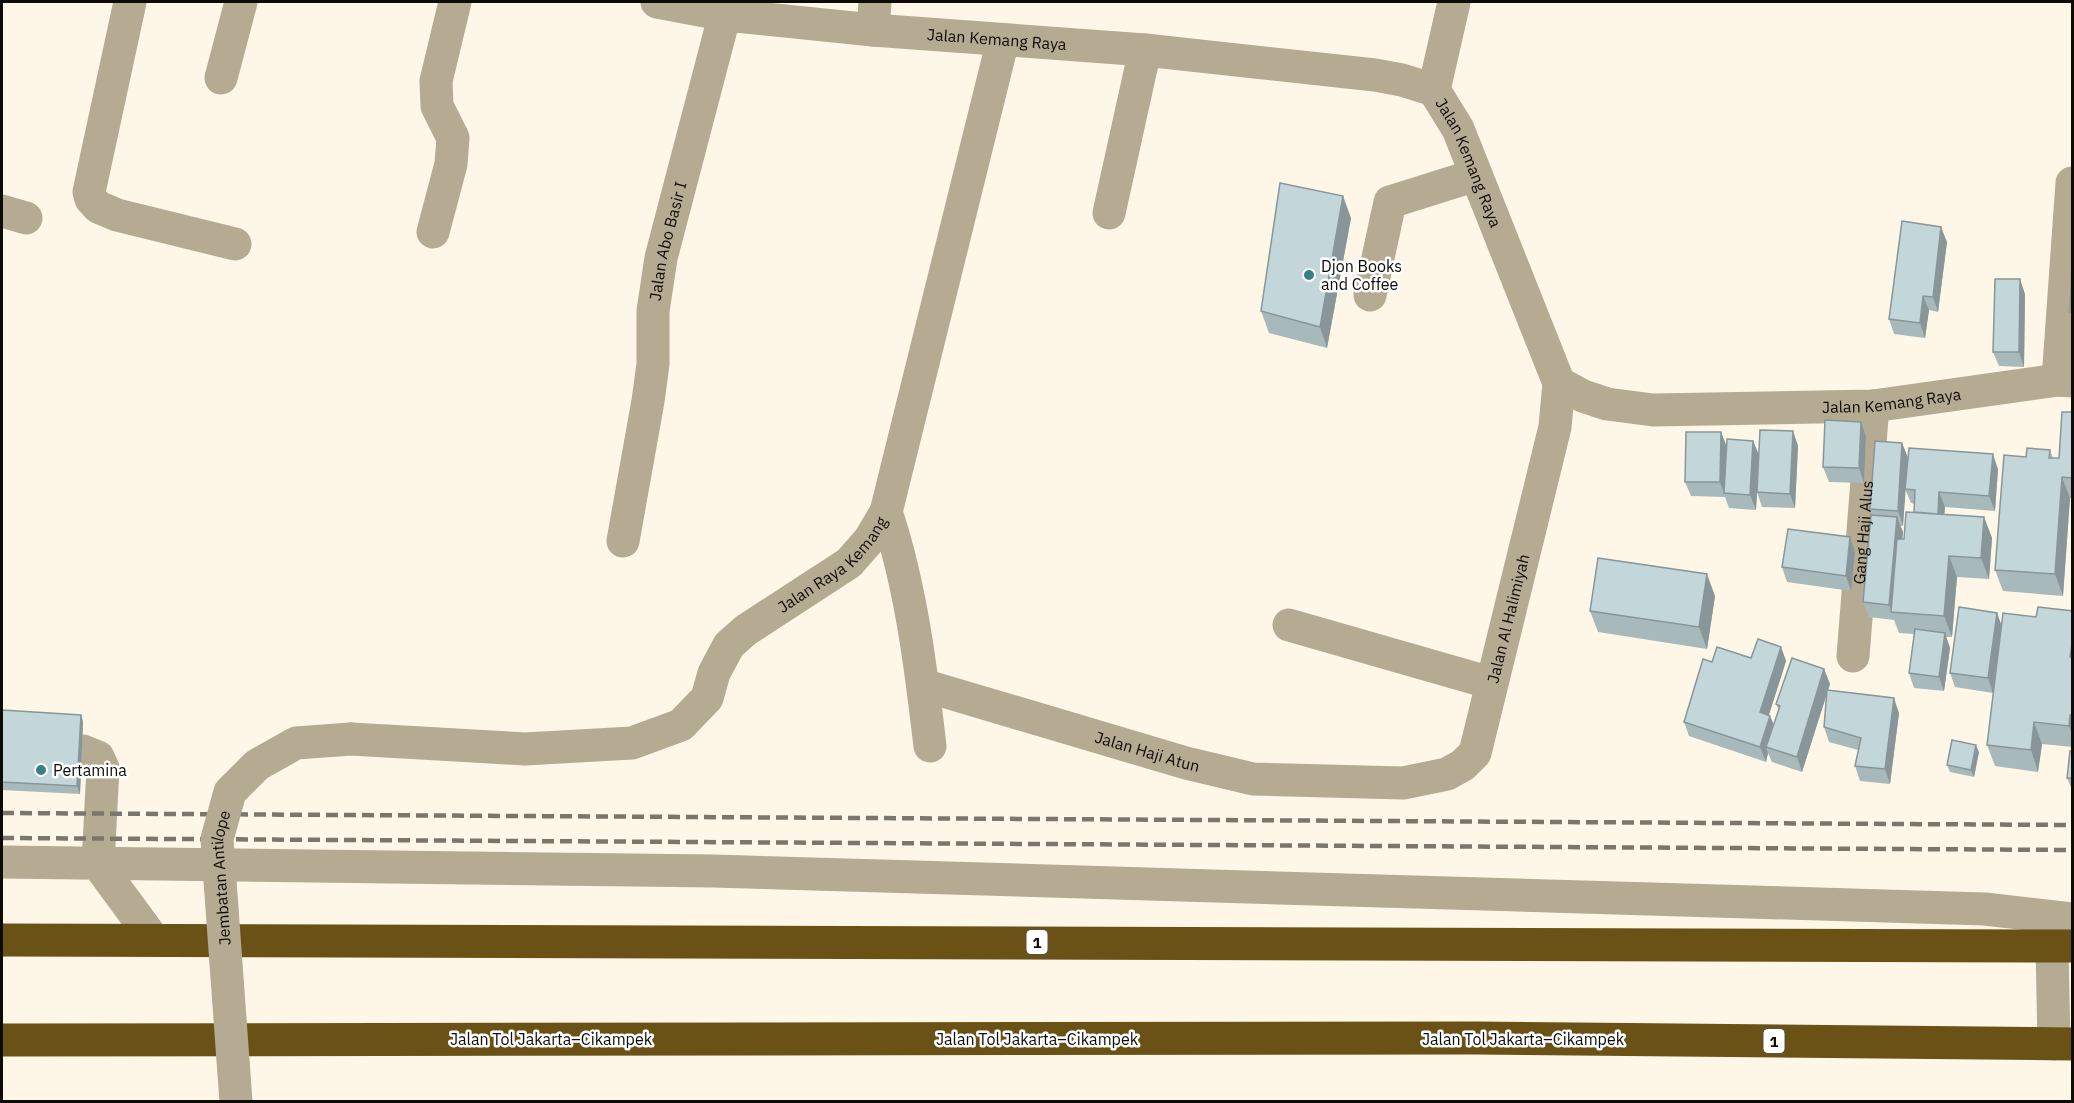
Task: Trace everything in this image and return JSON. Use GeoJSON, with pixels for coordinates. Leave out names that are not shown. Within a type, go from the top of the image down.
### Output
{"type":"FeatureCollection","features":[{"type":"Feature","properties":{"kind":"highway","name":"1"},"geometry":{"type":"LineString","coordinates":[[2,940],[2062,946]]}},
{"type":"Feature","properties":{"kind":"highway","name":"Jalan Tol Jakarta–Cikampek"},"geometry":{"type":"LineString","coordinates":[[2,1040],[1487,1038],[2063,1044]]}},
{"type":"Feature","properties":{"kind":"street"},"geometry":{"type":"LineString","coordinates":[[130,2],[89,192],[91,200],[98,207],[117,215],[235,244]]}},
{"type":"Feature","properties":{"kind":"street"},"geometry":{"type":"LineString","coordinates":[[221,78],[241,2]]}},
{"type":"Feature","properties":{"kind":"street"},"geometry":{"type":"LineString","coordinates":[[433,232],[451,164],[453,138],[437,106],[436,81],[455,2]]}},
{"type":"Feature","properties":{"kind":"street"},"geometry":{"type":"LineString","coordinates":[[657,2],[727,8]]}},
{"type":"Feature","properties":{"kind":"street"},"geometry":{"type":"LineString","coordinates":[[1434,90],[1454,2]]}},
{"type":"Feature","properties":{"kind":"street","name":"Jalan Kemang Raya"},"geometry":{"type":"LineString","coordinates":[[727,8],[874,16],[1003,40],[1144,50],[1375,75],[1402,80],[1434,90],[1458,129],[1559,383],[1583,396],[1607,404],[1641,409],[1874,406],[2065,380]]}},
{"type":"Feature","properties":{"kind":"street","name":"Jalan Abo Basir I"},"geometry":{"type":"LineString","coordinates":[[623,541],[648,402],[653,364],[653,311],[661,258],[727,8]]}},
{"type":"Feature","properties":{"kind":"street","name":"Jalan Raya Kemang"},"geometry":{"type":"LineString","coordinates":[[351,739],[525,749],[632,743],[681,725],[707,698],[714,673],[729,645],[746,630],[849,562],[870,538],[886,512],[1003,40]]}},
{"type":"Feature","properties":{"kind":"street"},"geometry":{"type":"LineString","coordinates":[[1109,213],[1144,50]]}},
{"type":"Feature","properties":{"kind":"street"},"geometry":{"type":"LineString","coordinates":[[1370,295],[1390,202],[1476,175]]}},
{"type":"Feature","properties":{"kind":"street"},"geometry":{"type":"LineString","coordinates":[[2065,380],[2073,183]]}},
{"type":"Feature","properties":{"kind":"street","name":"Jalan Al Halimiyah"},"geometry":{"type":"LineString","coordinates":[[1289,625],[1491,683],[1556,427],[1559,383]]}},
{"type":"Feature","properties":{"kind":"street","name":"Gang Haji Alus"},"geometry":{"type":"LineString","coordinates":[[1853,656],[1874,406]]}},
{"type":"Feature","properties":{"kind":"street"},"geometry":{"type":"LineString","coordinates":[[886,512],[898,548],[923,685],[930,746]]}},
{"type":"Feature","properties":{"kind":"street","name":"Jalan Haji Atun"},"geometry":{"type":"LineString","coordinates":[[923,685],[1186,763],[1253,779],[1403,783],[1447,774],[1463,765],[1475,753],[1491,683]]}},
{"type":"Feature","properties":{"kind":"street","name":"Jembatan Antilope"},"geometry":{"type":"LineString","coordinates":[[236,1101],[217,839],[230,792],[257,765],[296,743],[351,739]]}},
{"type":"Feature","properties":{"kind":"street"},"geometry":{"type":"LineString","coordinates":[[83,751],[98,757],[103,768],[98,864],[153,939]]}},
{"type":"Feature","properties":{"kind":"street"},"geometry":{"type":"LineString","coordinates":[[2,862],[736,872],[1973,908],[2073,919]]}},
{"type":"Feature","properties":{"kind":"street"},"geometry":{"type":"LineString","coordinates":[[2062,946],[2063,1044]]}},
{"type":"Feature","properties":{"kind":"building","name":"Djon Books and Coffee"},"geometry":{"type":"Polygon","coordinates":[[[1280,183],[1343,196],[1320,327],[1261,311],[1280,183]]]}},
{"type":"Feature","properties":{"kind":"building"},"geometry":{"type":"Polygon","coordinates":[[[1902,221],[1941,227],[1933,297],[1923,296],[1920,323],[1889,319],[1902,221]]]}},
{"type":"Feature","properties":{"kind":"building"},"geometry":{"type":"Polygon","coordinates":[[[2073,239],[2073,312],[2070,312],[2073,239]]]}},
{"type":"Feature","properties":{"kind":"building"},"geometry":{"type":"Polygon","coordinates":[[[1995,279],[2020,279],[2019,352],[1993,352],[1995,279]]]}},
{"type":"Feature","properties":{"kind":"building"},"geometry":{"type":"Polygon","coordinates":[[[2062,412],[2073,412],[2073,478],[2062,477],[2055,574],[1995,570],[2004,455],[2026,457],[2027,448],[2050,450],[2049,458],[2059,458],[2062,412]]]}},
{"type":"Feature","properties":{"kind":"building"},"geometry":{"type":"Polygon","coordinates":[[[1825,420],[1861,422],[1859,468],[1823,467],[1825,420]]]}},
{"type":"Feature","properties":{"kind":"building"},"geometry":{"type":"Polygon","coordinates":[[[1760,430],[1793,431],[1790,494],[1757,492],[1760,430]]]}},
{"type":"Feature","properties":{"kind":"building"},"geometry":{"type":"Polygon","coordinates":[[[1686,432],[1721,432],[1720,482],[1685,482],[1686,432]]]}},
{"type":"Feature","properties":{"kind":"building"},"geometry":{"type":"Polygon","coordinates":[[[1727,439],[1753,441],[1750,495],[1724,493],[1727,439]]]}},
{"type":"Feature","properties":{"kind":"building"},"geometry":{"type":"Polygon","coordinates":[[[1875,441],[1902,443],[1898,511],[1870,509],[1875,441]]]}},
{"type":"Feature","properties":{"kind":"building"},"geometry":{"type":"Polygon","coordinates":[[[1909,448],[1993,454],[1989,496],[1939,492],[1938,514],[1914,512],[1915,490],[1905,489],[1909,448]]]}},
{"type":"Feature","properties":{"kind":"building"},"geometry":{"type":"Polygon","coordinates":[[[1906,512],[1984,517],[1981,558],[1949,556],[1944,616],[1891,612],[1897,539],[1904,539],[1906,512]]]}},
{"type":"Feature","properties":{"kind":"building"},"geometry":{"type":"Polygon","coordinates":[[[1871,515],[1897,517],[1889,605],[1863,602],[1871,515]]]}},
{"type":"Feature","properties":{"kind":"building"},"geometry":{"type":"Polygon","coordinates":[[[1788,529],[1850,537],[1846,576],[1782,567],[1788,529]]]}},
{"type":"Feature","properties":{"kind":"building"},"geometry":{"type":"Polygon","coordinates":[[[1598,558],[1707,574],[1699,627],[1590,611],[1598,558]]]}},
{"type":"Feature","properties":{"kind":"building"},"geometry":{"type":"Polygon","coordinates":[[[1959,607],[1997,613],[1988,678],[1950,673],[1959,607]]]}},
{"type":"Feature","properties":{"kind":"building"},"geometry":{"type":"Polygon","coordinates":[[[2038,607],[2073,611],[2070,657],[2073,657],[2073,715],[2070,715],[2069,726],[2034,722],[2031,750],[1987,745],[2003,613],[2036,617],[2038,607]]]}},
{"type":"Feature","properties":{"kind":"building"},"geometry":{"type":"Polygon","coordinates":[[[1915,629],[1945,633],[1939,677],[1909,673],[1915,629]]]}},
{"type":"Feature","properties":{"kind":"building"},"geometry":{"type":"Polygon","coordinates":[[[1758,639],[1781,647],[1760,712],[1770,716],[1760,747],[1684,722],[1703,659],[1712,662],[1717,647],[1751,658],[1758,639]]]}},
{"type":"Feature","properties":{"kind":"building"},"geometry":{"type":"Polygon","coordinates":[[[1792,658],[1824,669],[1797,757],[1766,747],[1780,706],[1776,704],[1792,658]]]}},
{"type":"Feature","properties":{"kind":"building"},"geometry":{"type":"Polygon","coordinates":[[[1827,690],[1894,698],[1885,769],[1855,766],[1861,738],[1824,727],[1827,690]]]}},
{"type":"Feature","properties":{"kind":"building","name":"Pertamina"},"geometry":{"type":"Polygon","coordinates":[[[2,710],[81,715],[77,786],[2,782],[2,710]]]}},
{"type":"Feature","properties":{"kind":"building"},"geometry":{"type":"Polygon","coordinates":[[[1952,740],[1976,745],[1971,770],[1947,765],[1952,740]]]}},
{"type":"Feature","properties":{"kind":"building"},"geometry":{"type":"Polygon","coordinates":[[[2070,751],[2073,751],[2073,778],[2067,778],[2070,751]]]}},
{"type":"Feature","properties":{"kind":"railway"},"geometry":{"type":"LineString","coordinates":[[2,813],[2072,825]]}},
{"type":"Feature","properties":{"kind":"railway"},"geometry":{"type":"LineString","coordinates":[[2,838],[2072,850]]}},
{"type":"Feature","properties":{"kind":"place","name":"Djon Books and Coffee"},"geometry":{"type":"Point","coordinates":[1309,275]}},
{"type":"Feature","properties":{"kind":"place","name":"Pertamina"},"geometry":{"type":"Point","coordinates":[41,770]}}]}
